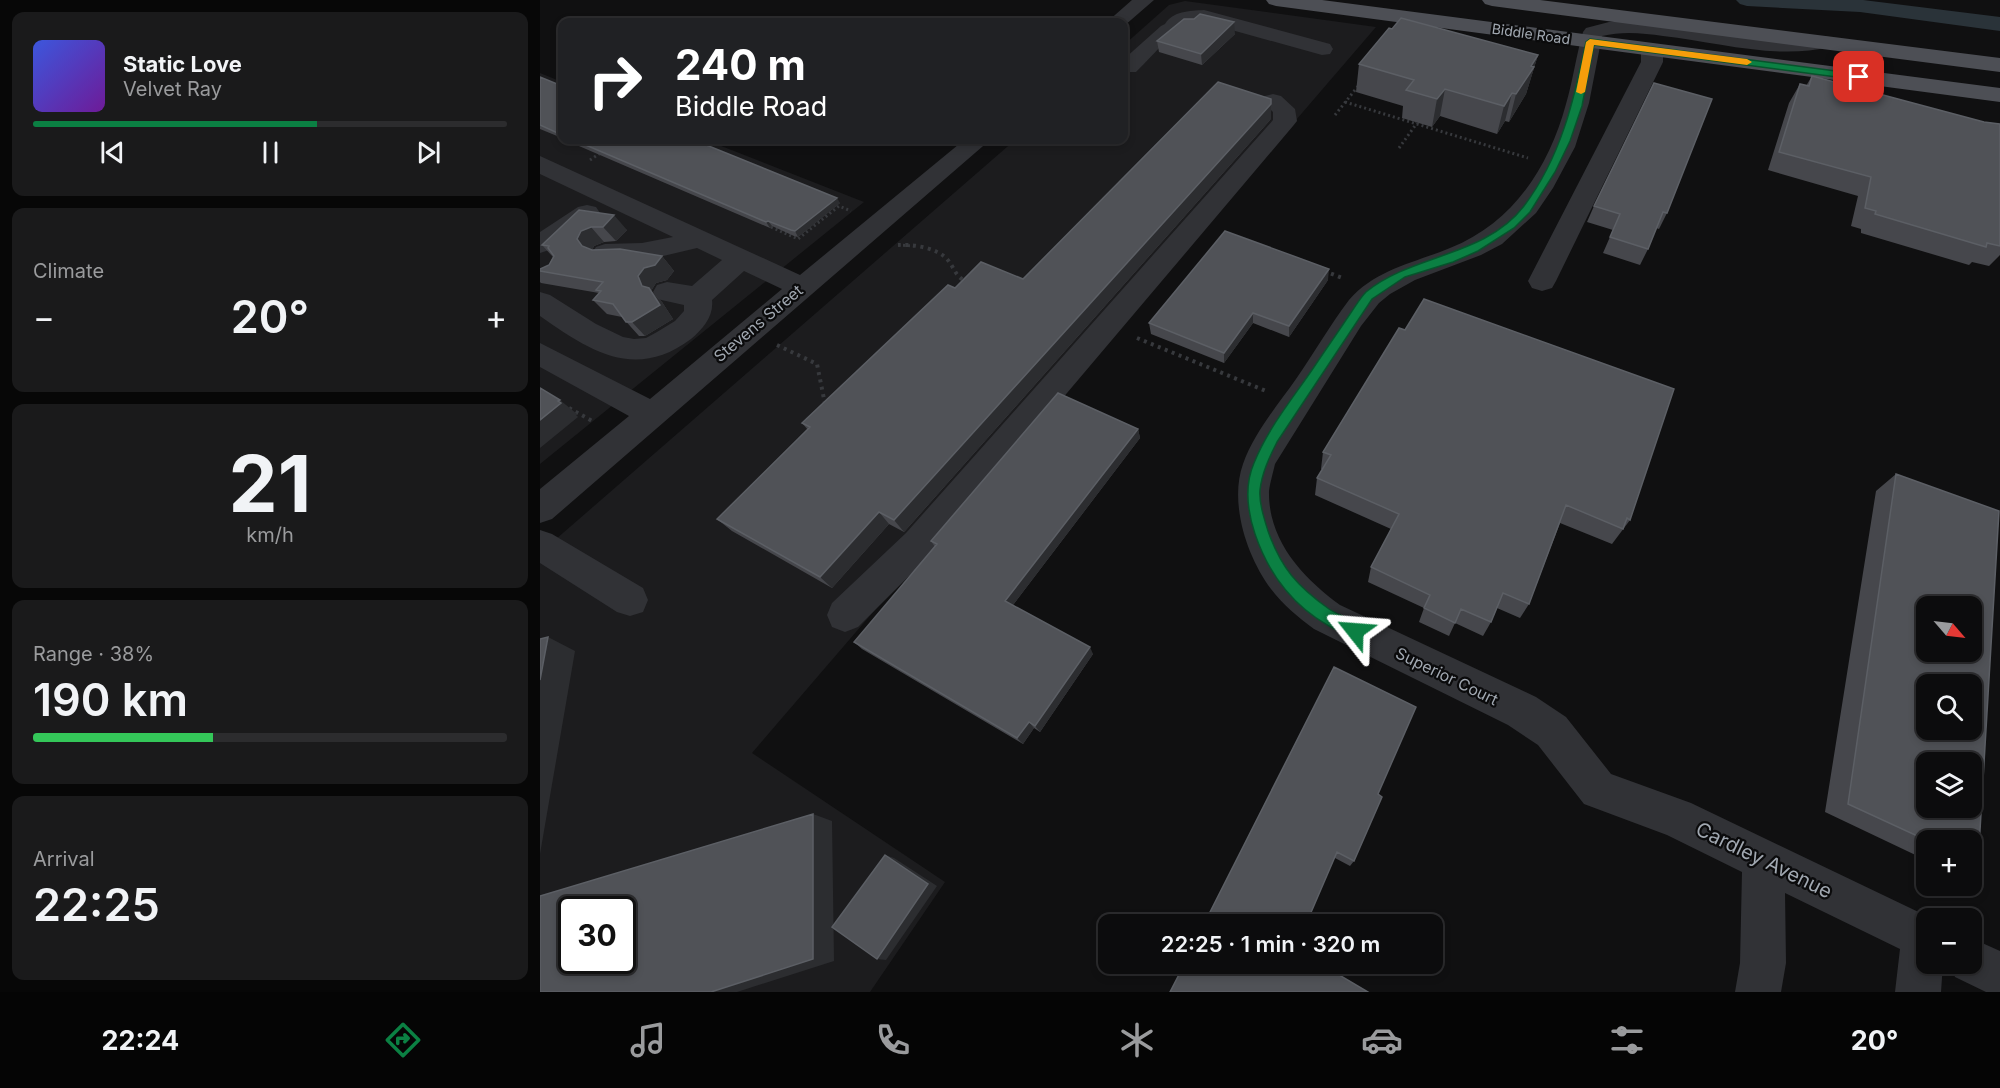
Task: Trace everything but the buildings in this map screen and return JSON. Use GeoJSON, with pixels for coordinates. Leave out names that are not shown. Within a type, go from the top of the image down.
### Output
{"type":"FeatureCollection","features":[{"type":"Feature","properties":{"kind":"main road","name":"Biddle Road"},"geometry":{"type":"LineString","coordinates":[[1276,0],[2000,95]]}},
{"type":"Feature","properties":{"kind":"main road","name":"Biddle Road"},"geometry":{"type":"LineString","coordinates":[[1492,0],[2000,65]]}},
{"type":"Feature","properties":{"kind":"street"},"geometry":{"type":"LineString","coordinates":[[1122,18],[1144,0]]}},
{"type":"Feature","properties":{"kind":"street"},"geometry":{"type":"LineString","coordinates":[[1128,67],[1186,17],[1204,16],[1322,49]]}},
{"type":"Feature","properties":{"kind":"street"},"geometry":{"type":"LineString","coordinates":[[1590,42],[1593,32],[1602,28],[1636,28],[1772,44],[1822,42]]}},
{"type":"Feature","properties":{"kind":"street","name":"Superior Court"},"geometry":{"type":"LineString","coordinates":[[1590,42],[1577,106],[1565,141],[1550,172],[1527,210],[1511,225],[1474,248],[1449,260],[1401,274],[1368,296],[1272,439],[1259,464],[1253,491],[1256,516],[1271,558],[1283,577],[1304,599],[1327,616],[1355,631],[1522,711],[1552,731],[1598,790]]}},
{"type":"Feature","properties":{"kind":"street"},"geometry":{"type":"LineString","coordinates":[[1542,281],[1652,62],[1652,50]]}},
{"type":"Feature","properties":{"kind":"street"},"geometry":{"type":"LineString","coordinates":[[845,615],[918,544],[1285,121],[1284,109],[1273,101]]}},
{"type":"Feature","properties":{"kind":"street","name":"Stevens Street"},"geometry":{"type":"LineString","coordinates":[[540,508],[973,144]]}},
{"type":"Feature","properties":{"kind":"street"},"geometry":{"type":"LineString","coordinates":[[540,164],[802,287]]}},
{"type":"Feature","properties":{"kind":"street"},"geometry":{"type":"LineString","coordinates":[[565,236],[611,197]]}},
{"type":"Feature","properties":{"kind":"street"},"geometry":{"type":"LineString","coordinates":[[611,247],[647,253],[698,239]]}},
{"type":"Feature","properties":{"kind":"street"},"geometry":{"type":"LineString","coordinates":[[669,307],[698,301],[741,260]]}},
{"type":"Feature","properties":{"kind":"street"},"geometry":{"type":"LineString","coordinates":[[540,302],[559,316],[620,335],[622,349],[635,350],[657,345],[677,334],[698,313],[698,301]]}},
{"type":"Feature","properties":{"kind":"street"},"geometry":{"type":"LineString","coordinates":[[540,354],[652,414]]}},
{"type":"Feature","properties":{"kind":"street"},"geometry":{"type":"LineString","coordinates":[[540,545],[630,600]]}},
{"type":"Feature","properties":{"kind":"street","name":"Cardley Avenue"},"geometry":{"type":"LineString","coordinates":[[1598,790],[1676,818],[1916,934]]}},
{"type":"Feature","properties":{"kind":"street"},"geometry":{"type":"LineString","coordinates":[[1758,992],[1763,963],[1763,859]]}},
{"type":"Feature","properties":{"kind":"street"},"geometry":{"type":"LineString","coordinates":[[1982,966],[2000,975]]}},
{"type":"Feature","properties":{"kind":"street"},"geometry":{"type":"LineString","coordinates":[[1918,992],[1920,974]]}},
{"type":"Feature","properties":{"kind":"path"},"geometry":{"type":"LineString","coordinates":[[1335,115],[1364,80]]}},
{"type":"Feature","properties":{"kind":"path"},"geometry":{"type":"LineString","coordinates":[[1345,102],[1532,159]]}},
{"type":"Feature","properties":{"kind":"path"},"geometry":{"type":"LineString","coordinates":[[1398,148],[1416,123]]}},
{"type":"Feature","properties":{"kind":"path"},"geometry":{"type":"LineString","coordinates":[[771,227],[798,239],[839,206],[855,213]]}},
{"type":"Feature","properties":{"kind":"path"},"geometry":{"type":"LineString","coordinates":[[891,243],[910,243],[946,257],[958,278],[970,283]]}},
{"type":"Feature","properties":{"kind":"path"},"geometry":{"type":"LineString","coordinates":[[1322,270],[1352,281]]}},
{"type":"Feature","properties":{"kind":"path"},"geometry":{"type":"LineString","coordinates":[[1137,338],[1272,393]]}},
{"type":"Feature","properties":{"kind":"path"},"geometry":{"type":"LineString","coordinates":[[775,344],[817,364],[826,402],[824,408]]}},
{"type":"Feature","properties":{"kind":"path"},"geometry":{"type":"LineString","coordinates":[[559,403],[597,424]]}},
{"type":"Feature","properties":{"kind":"shaded area"},"geometry":{"type":"Polygon","coordinates":[[[1185,1],[1376,27],[752,753],[945,882],[870,992],[540,992],[540,553],[1010,144],[1128,144],[1128,41],[1169,5],[1185,1]]]}},
{"type":"Feature","properties":{"kind":"shaded area"},"geometry":{"type":"Polygon","coordinates":[[[540,73],[558,80],[558,144],[716,144],[864,202],[540,464],[540,73]]]}},
{"type":"Feature","properties":{"kind":"waterway"},"geometry":{"type":"LineString","coordinates":[[1747,0],[1860,6],[2000,24]]}},
{"type":"Feature","properties":{"kind":"slow traffic"},"geometry":{"type":"LineString","coordinates":[[1581,92],[1590,42],[1747,62]]}},
{"type":"Feature","properties":{"kind":"route"},"geometry":{"type":"LineString","coordinates":[[1355,631],[1327,616],[1304,599],[1283,577],[1271,558],[1256,516],[1253,491],[1259,464],[1272,439],[1368,296],[1401,274],[1449,260],[1474,248],[1511,225],[1527,210],[1539,192],[1565,141],[1577,106],[1589,56],[1590,42],[1859,77]]}}]}
